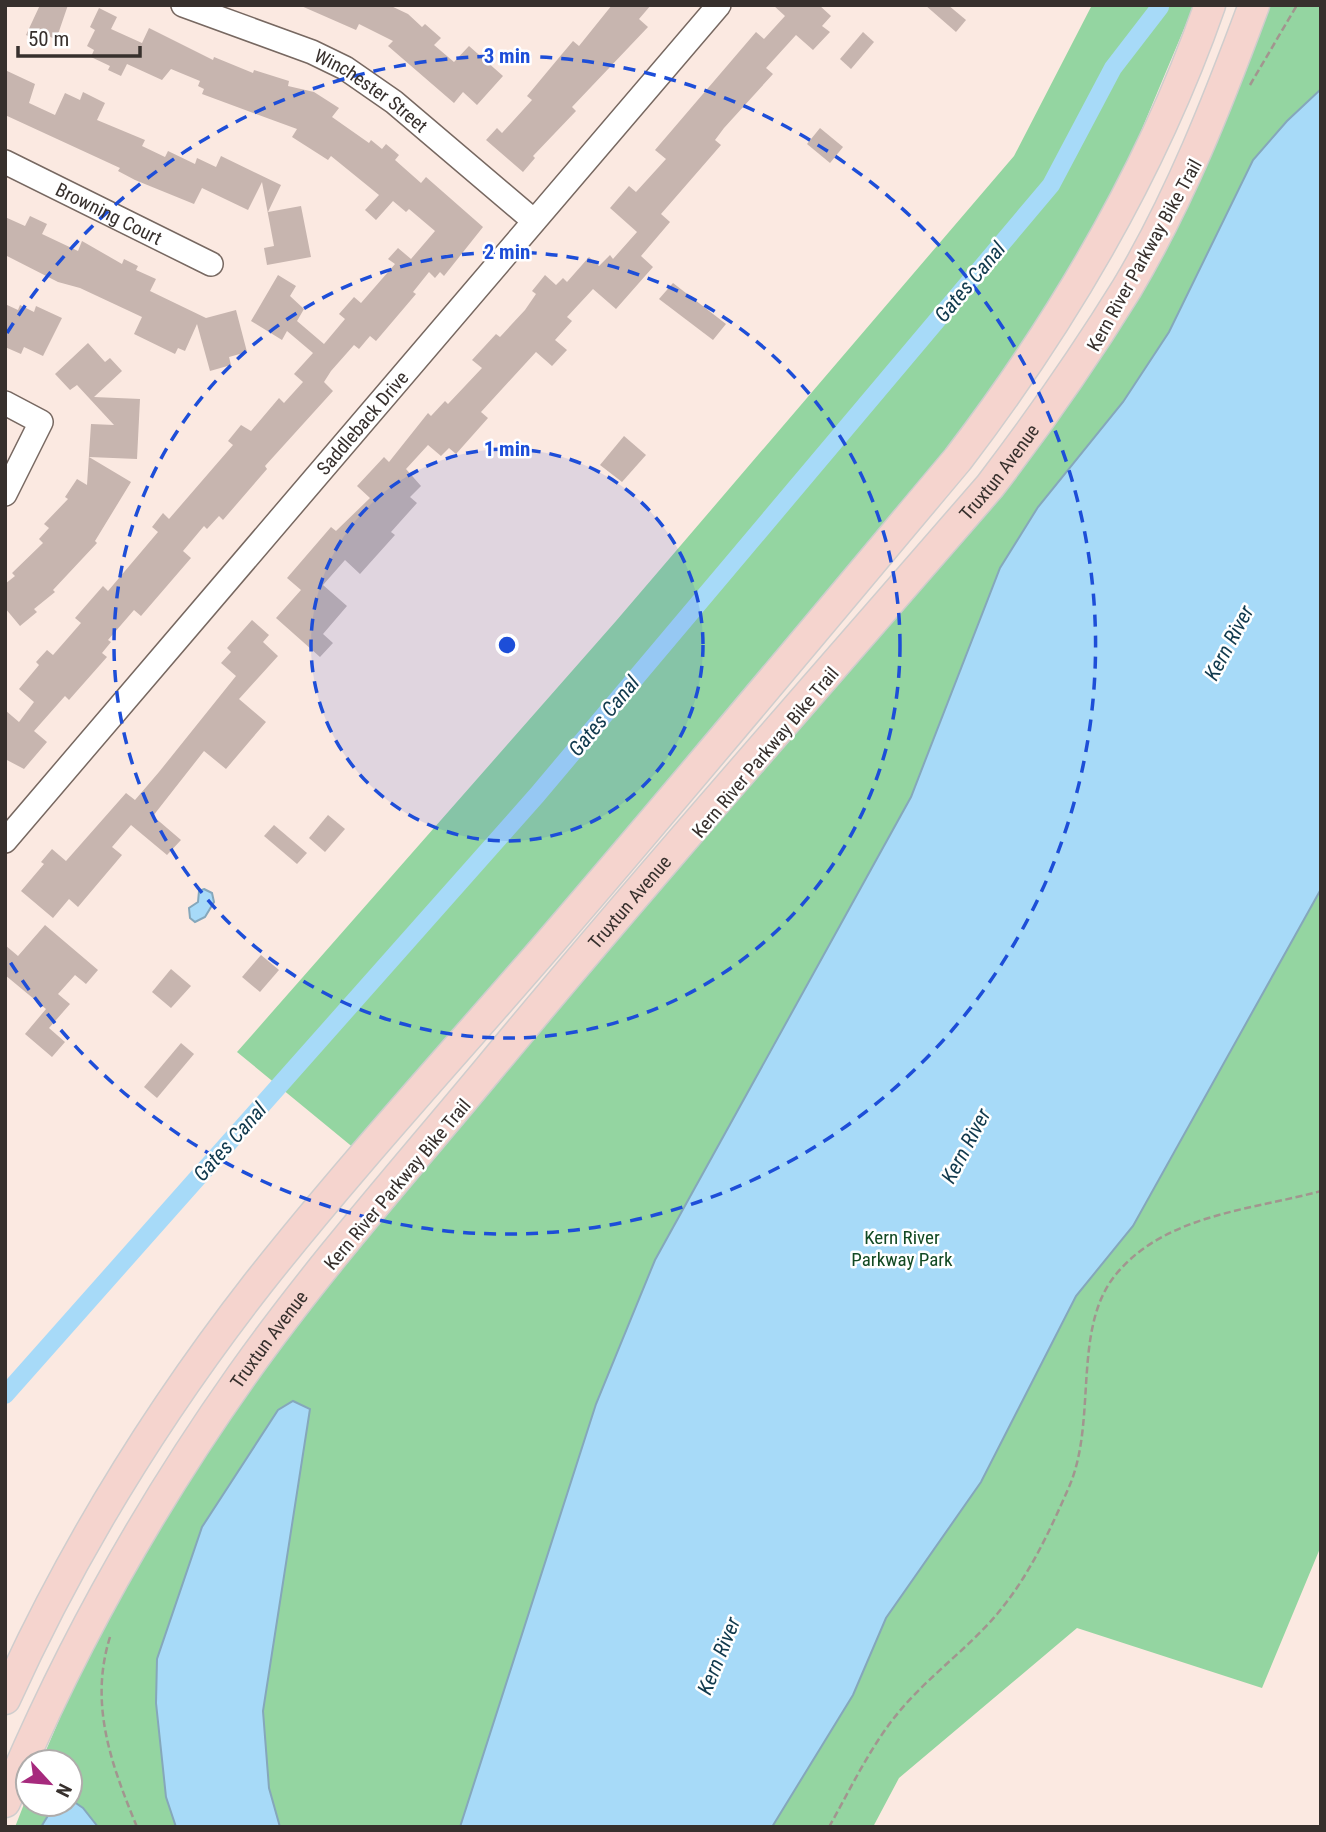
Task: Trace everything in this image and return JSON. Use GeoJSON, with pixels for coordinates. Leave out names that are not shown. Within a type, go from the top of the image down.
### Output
{"type":"FeatureCollection","features":[{"type":"Feature","properties":{"kind":"main road","name":"Truxtun Avenue"},"geometry":{"type":"LineString","coordinates":[[5,1699],[91,1530],[165,1413],[256,1286],[305,1225],[550,942],[949,470],[1006,397],[1091,266],[1128,197],[1188,66],[1210,5]]}},
{"type":"Feature","properties":{"kind":"main road","name":"Truxtun Avenue"},"geometry":{"type":"LineString","coordinates":[[5,1802],[49,1704],[128,1550],[200,1436],[274,1332],[578,961],[981,496],[1040,421],[1127,287],[1166,216],[1201,142],[1254,5]]}},
{"type":"Feature","properties":{"kind":"street","name":"Winchester Street"},"geometry":{"type":"LineString","coordinates":[[183,5],[312,52],[361,78],[394,102],[534,221]]}},
{"type":"Feature","properties":{"kind":"street","name":"Saddleback Drive"},"geometry":{"type":"LineString","coordinates":[[8,831],[719,5]]}},
{"type":"Feature","properties":{"kind":"street","name":"Browning Court"},"geometry":{"type":"LineString","coordinates":[[5,162],[211,264]]}},
{"type":"Feature","properties":{"kind":"street"},"geometry":{"type":"LineString","coordinates":[[5,403],[41,422],[5,494]]}},
{"type":"Feature","properties":{"kind":"path"},"geometry":{"type":"LineString","coordinates":[[1245,95],[1268,50],[1297,5]]}},
{"type":"Feature","properties":{"kind":"path"},"geometry":{"type":"LineString","coordinates":[[829,1827],[870,1753],[898,1713],[1002,1608],[1041,1547],[1070,1484],[1085,1433],[1089,1343],[1098,1304],[1117,1272],[1156,1242],[1205,1218],[1321,1191]]}},
{"type":"Feature","properties":{"kind":"path"},"geometry":{"type":"LineString","coordinates":[[112,1630],[100,1689],[103,1726],[117,1780],[136,1827]]}},
{"type":"Feature","properties":{"kind":"green space"},"geometry":{"type":"Polygon","coordinates":[[[1092,5],[1194,5],[1126,167],[1064,285],[943,460],[355,1149],[237,1052],[616,621],[1014,156],[1092,5]]]}},
{"type":"Feature","properties":{"kind":"green space","name":"Kern River Parkway Park"},"geometry":{"type":"Polygon","coordinates":[[[1264,5],[1321,5],[1321,1546],[1262,1688],[1077,1628],[899,1778],[873,1827],[15,1827],[19,1818],[84,1818],[84,1748],[47,1748],[92,1643],[190,1470],[325,1282],[1026,455],[1264,5]]]}},
{"type":"Feature","properties":{"kind":"water","name":"Kern River"},"geometry":{"type":"Polygon","coordinates":[[[1321,89],[1321,889],[1133,1226],[1076,1296],[981,1482],[886,1618],[853,1695],[772,1827],[460,1827],[596,1404],[655,1260],[911,797],[1000,568],[1038,507],[1123,402],[1169,332],[1253,160],[1287,121],[1321,89]]]}},
{"type":"Feature","properties":{"kind":"water"},"geometry":{"type":"Polygon","coordinates":[[[204,889],[212,893],[214,902],[205,917],[195,922],[190,918],[189,908],[198,902],[199,891],[204,889]]]}},
{"type":"Feature","properties":{"kind":"water"},"geometry":{"type":"Polygon","coordinates":[[[293,1401],[310,1409],[263,1711],[269,1788],[280,1827],[176,1827],[166,1797],[156,1703],[157,1659],[202,1527],[278,1410],[293,1401]]]}},
{"type":"Feature","properties":{"kind":"water"},"geometry":{"type":"Polygon","coordinates":[[[84,1809],[98,1827],[41,1827],[47,1818],[84,1818],[84,1809]]]}},
{"type":"Feature","properties":{"kind":"building"},"geometry":{"type":"Polygon","coordinates":[[[40,5],[68,5],[56,40],[49,36],[45,44],[26,35],[40,5]]]}},
{"type":"Feature","properties":{"kind":"building"},"geometry":{"type":"Polygon","coordinates":[[[299,5],[389,5],[408,14],[422,27],[425,24],[441,38],[434,45],[454,62],[469,46],[503,76],[477,105],[463,92],[454,103],[388,46],[393,41],[359,24],[356,30],[299,5]]]}},
{"type":"Feature","properties":{"kind":"building"},"geometry":{"type":"Polygon","coordinates":[[[612,5],[651,5],[639,19],[648,27],[572,107],[576,111],[533,156],[535,158],[523,172],[486,140],[497,128],[502,133],[532,100],[527,96],[573,41],[579,46],[612,5]]]}},
{"type":"Feature","properties":{"kind":"building"},"geometry":{"type":"Polygon","coordinates":[[[773,5],[819,5],[831,16],[822,26],[830,32],[813,50],[796,35],[766,68],[773,74],[724,128],[715,140],[721,145],[661,214],[670,222],[641,256],[653,267],[616,309],[593,289],[567,317],[572,321],[555,340],[567,350],[552,366],[536,352],[481,412],[488,418],[456,454],[449,448],[441,456],[428,445],[406,469],[421,486],[410,497],[417,503],[391,532],[395,535],[360,574],[345,560],[323,585],[347,606],[323,634],[333,643],[320,657],[276,618],[301,590],[287,578],[331,527],[336,531],[370,498],[357,486],[384,457],[389,462],[428,413],[431,416],[445,401],[448,404],[482,368],[472,360],[496,334],[500,337],[525,310],[536,294],[532,291],[545,275],[556,285],[563,278],[567,282],[589,257],[599,266],[610,255],[613,259],[637,232],[610,208],[629,186],[636,192],[666,159],[655,150],[756,32],[764,39],[785,16],[773,5]]]}},
{"type":"Feature","properties":{"kind":"building"},"geometry":{"type":"Polygon","coordinates":[[[925,5],[948,5],[966,20],[956,32],[925,5]]]}},
{"type":"Feature","properties":{"kind":"building"},"geometry":{"type":"Polygon","coordinates":[[[99,8],[117,17],[111,29],[142,43],[149,28],[213,60],[214,57],[253,73],[254,70],[289,81],[288,86],[314,92],[339,108],[332,117],[369,143],[371,140],[382,149],[386,144],[399,155],[395,160],[421,183],[426,177],[483,227],[444,276],[440,272],[435,278],[429,272],[413,292],[416,294],[376,341],[370,336],[359,349],[354,345],[331,371],[324,382],[333,391],[265,466],[267,469],[223,520],[219,516],[207,529],[204,526],[183,551],[191,558],[141,616],[134,610],[108,640],[111,642],[102,653],[107,657],[69,700],[65,696],[34,731],[47,742],[24,769],[5,759],[5,710],[19,722],[34,702],[19,689],[39,665],[36,662],[47,650],[53,655],[81,623],[75,618],[103,586],[108,591],[158,532],[152,527],[163,513],[169,519],[233,445],[228,441],[241,425],[251,431],[279,398],[284,403],[303,382],[294,374],[313,353],[287,331],[282,340],[251,321],[278,275],[296,286],[290,296],[304,309],[297,321],[324,344],[345,319],[339,314],[354,297],[361,303],[395,264],[388,259],[398,248],[411,259],[435,231],[409,209],[406,212],[393,201],[376,220],[365,210],[379,195],[331,156],[328,160],[292,137],[297,129],[202,94],[204,89],[198,86],[200,81],[171,69],[162,80],[127,64],[121,76],[108,70],[110,66],[91,57],[94,50],[87,46],[95,30],[90,27],[99,8]]]}},
{"type":"Feature","properties":{"kind":"building"},"geometry":{"type":"Polygon","coordinates":[[[863,32],[874,42],[851,69],[840,59],[863,32]]]}},
{"type":"Feature","properties":{"kind":"building"},"geometry":{"type":"Polygon","coordinates":[[[5,70],[35,84],[29,103],[55,115],[65,93],[80,100],[83,92],[105,103],[97,120],[145,140],[142,146],[165,157],[168,151],[195,164],[197,158],[216,167],[221,156],[281,185],[268,212],[301,206],[311,257],[267,265],[264,248],[274,246],[262,182],[248,210],[202,188],[194,204],[135,180],[118,171],[120,168],[5,115],[5,70]]]}},
{"type":"Feature","properties":{"kind":"building"},"geometry":{"type":"Polygon","coordinates":[[[820,128],[843,147],[830,163],[807,144],[820,128]]]}},
{"type":"Feature","properties":{"kind":"building"},"geometry":{"type":"Polygon","coordinates":[[[30,216],[47,224],[42,234],[78,251],[82,241],[122,264],[124,259],[138,266],[136,270],[156,279],[150,291],[206,318],[236,310],[247,352],[229,357],[231,365],[210,371],[197,324],[185,351],[178,348],[175,354],[134,334],[142,317],[80,288],[58,282],[5,255],[5,217],[25,226],[30,216]]]}},
{"type":"Feature","properties":{"kind":"building"},"geometry":{"type":"Polygon","coordinates":[[[673,283],[726,324],[713,340],[659,299],[673,283]]]}},
{"type":"Feature","properties":{"kind":"building"},"geometry":{"type":"Polygon","coordinates":[[[5,304],[18,310],[20,305],[34,312],[36,306],[62,318],[43,356],[24,347],[21,354],[5,347],[5,304]]]}},
{"type":"Feature","properties":{"kind":"building"},"geometry":{"type":"Polygon","coordinates":[[[88,343],[105,362],[110,358],[122,371],[94,397],[140,399],[137,459],[89,457],[131,482],[95,541],[97,543],[53,590],[55,592],[34,609],[37,612],[20,626],[5,608],[5,584],[15,576],[12,573],[43,543],[39,539],[49,528],[44,524],[68,499],[65,497],[77,479],[87,485],[91,424],[114,425],[77,385],[70,390],[55,374],[88,343]]]}},
{"type":"Feature","properties":{"kind":"building"},"geometry":{"type":"Polygon","coordinates":[[[624,436],[646,455],[622,482],[600,465],[624,436]]]}},
{"type":"Feature","properties":{"kind":"building"},"geometry":{"type":"Polygon","coordinates":[[[252,620],[269,635],[263,642],[278,656],[239,699],[266,722],[226,769],[204,751],[153,816],[181,840],[167,855],[131,825],[112,847],[122,855],[78,907],[69,899],[53,918],[21,891],[44,864],[41,862],[52,849],[66,861],[126,793],[135,800],[159,772],[236,676],[221,663],[231,652],[227,648],[252,620]]]}},
{"type":"Feature","properties":{"kind":"building"},"geometry":{"type":"Polygon","coordinates":[[[328,815],[345,829],[325,852],[309,838],[328,815]]]}},
{"type":"Feature","properties":{"kind":"building"},"geometry":{"type":"Polygon","coordinates":[[[274,825],[307,853],[297,864],[264,836],[274,825]]]}},
{"type":"Feature","properties":{"kind":"building"},"geometry":{"type":"Polygon","coordinates":[[[45,925],[98,970],[86,984],[75,975],[58,994],[70,1004],[49,1028],[65,1042],[52,1057],[25,1034],[46,1009],[5,975],[5,945],[18,956],[45,925]]]}},
{"type":"Feature","properties":{"kind":"building"},"geometry":{"type":"Polygon","coordinates":[[[261,955],[279,970],[260,992],[242,977],[261,955]]]}},
{"type":"Feature","properties":{"kind":"building"},"geometry":{"type":"Polygon","coordinates":[[[171,969],[191,986],[171,1008],[152,992],[171,969]]]}},
{"type":"Feature","properties":{"kind":"building"},"geometry":{"type":"Polygon","coordinates":[[[181,1043],[194,1054],[157,1098],[144,1087],[181,1043]]]}},
{"type":"Feature","properties":{"kind":"waterway","name":"Gates Canal"},"geometry":{"type":"LineString","coordinates":[[5,1395],[537,795],[1051,185],[1113,68],[1160,7]]}}]}
